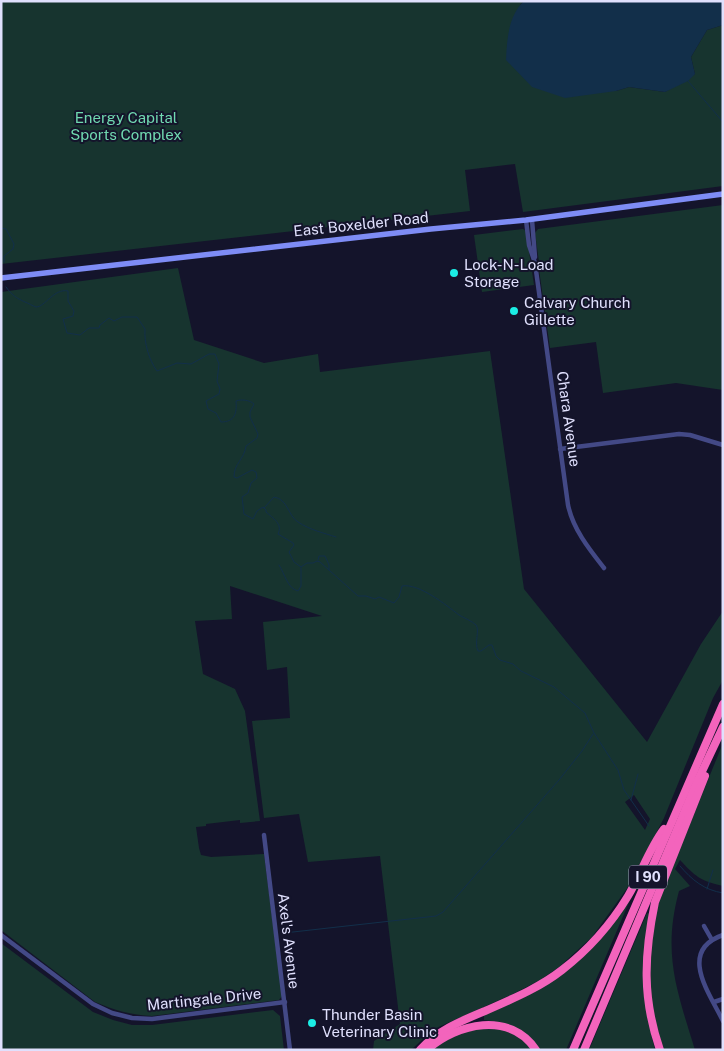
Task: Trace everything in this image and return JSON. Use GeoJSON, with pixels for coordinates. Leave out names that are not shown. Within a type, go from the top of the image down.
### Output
{"type":"FeatureCollection","features":[{"type":"Feature","properties":{"kind":"highway","name":"I 90"},"geometry":{"type":"LineString","coordinates":[[573,1050],[723,704]]}},
{"type":"Feature","properties":{"kind":"highway","name":"I 90"},"geometry":{"type":"LineString","coordinates":[[584,1050],[697,782],[723,729]]}},
{"type":"Feature","properties":{"kind":"highway","name":"I 90"},"geometry":{"type":"LineString","coordinates":[[660,1050],[648,1004],[646,977],[651,922],[655,902],[723,729]]}},
{"type":"Feature","properties":{"kind":"highway","name":"I 90"},"geometry":{"type":"LineString","coordinates":[[420,1050],[438,1034],[450,1027],[542,984],[578,957],[594,941],[627,897],[662,832],[674,815]]}},
{"type":"Feature","properties":{"kind":"highway"},"geometry":{"type":"LineString","coordinates":[[427,1050],[451,1033],[480,1025],[511,1028],[524,1036],[536,1050]]}},
{"type":"Feature","properties":{"kind":"main road","name":"East Boxelder Road"},"geometry":{"type":"LineString","coordinates":[[1,278],[411,231],[529,220],[723,194]]}},
{"type":"Feature","properties":{"kind":"street","name":"Chara Avenue"},"geometry":{"type":"LineString","coordinates":[[529,220],[535,243],[535,263],[570,516],[588,548],[604,568]]}},
{"type":"Feature","properties":{"kind":"street"},"geometry":{"type":"LineString","coordinates":[[560,448],[679,434],[690,435],[723,446]]}},
{"type":"Feature","properties":{"kind":"street","name":"Axel's Avenue"},"geometry":{"type":"LineString","coordinates":[[264,835],[290,1050]]}},
{"type":"Feature","properties":{"kind":"street"},"geometry":{"type":"LineString","coordinates":[[704,926],[712,940]]}},
{"type":"Feature","properties":{"kind":"street","name":"Martingale Drive"},"geometry":{"type":"LineString","coordinates":[[1,935],[93,1004],[112,1013],[132,1018],[152,1019],[285,1002]]}},
{"type":"Feature","properties":{"kind":"street"},"geometry":{"type":"LineString","coordinates":[[723,935],[712,940],[700,956],[699,966],[700,977],[723,1022]]}},
{"type":"Feature","properties":{"kind":"street"},"geometry":{"type":"LineString","coordinates":[[714,1002],[723,999]]}},
{"type":"Feature","properties":{"kind":"green space","name":"Energy Capital Sports Complex"},"geometry":{"type":"Polygon","coordinates":[[[1,1],[524,1],[520,5],[616,91],[629,87],[665,92],[695,74],[691,57],[707,30],[723,25],[723,186],[523,212],[515,164],[465,170],[470,211],[1,264],[1,1]]]}},
{"type":"Feature","properties":{"kind":"green space"},"geometry":{"type":"Polygon","coordinates":[[[723,205],[723,390],[676,383],[603,393],[596,342],[550,348],[535,233],[538,229],[723,205]]]}},
{"type":"Feature","properties":{"kind":"green space"},"geometry":{"type":"Polygon","coordinates":[[[523,229],[526,231],[534,285],[482,292],[474,235],[523,229]]]}},
{"type":"Feature","properties":{"kind":"green space"},"geometry":{"type":"Polygon","coordinates":[[[178,268],[194,340],[264,363],[318,354],[320,372],[490,351],[524,589],[647,742],[701,644],[723,611],[723,680],[713,698],[664,818],[628,887],[592,937],[559,967],[540,980],[513,994],[434,1029],[411,1050],[373,1050],[374,1041],[400,1024],[380,856],[308,862],[299,814],[264,818],[252,721],[290,718],[287,667],[267,670],[263,622],[322,616],[230,586],[232,619],[195,621],[203,674],[235,689],[245,711],[260,821],[240,823],[240,820],[196,827],[201,855],[211,857],[264,854],[282,996],[279,1000],[152,1016],[123,1012],[95,1002],[1,930],[1,292],[178,268]],[[634,795],[625,802],[645,830],[650,819],[634,795]]]}},
{"type":"Feature","properties":{"kind":"green space"},"geometry":{"type":"Polygon","coordinates":[[[723,743],[723,886],[698,877],[680,860],[675,869],[690,886],[679,891],[674,914],[672,953],[678,990],[695,1050],[662,1050],[648,988],[650,952],[657,905],[723,743]]]}},
{"type":"Feature","properties":{"kind":"green space"},"geometry":{"type":"Polygon","coordinates":[[[630,900],[566,1050],[538,1050],[515,1028],[502,1023],[484,1020],[484,1014],[547,983],[630,900]]]}},
{"type":"Feature","properties":{"kind":"green space"},"geometry":{"type":"Polygon","coordinates":[[[647,913],[651,914],[646,931],[651,1034],[655,1050],[589,1050],[647,913]]]}},
{"type":"Feature","properties":{"kind":"green space"},"geometry":{"type":"Polygon","coordinates":[[[1,943],[93,1012],[132,1025],[152,1025],[273,1010],[280,1016],[284,1050],[1,1050],[1,943]]]}},
{"type":"Feature","properties":{"kind":"green space"},"geometry":{"type":"Polygon","coordinates":[[[480,1027],[509,1032],[521,1038],[533,1050],[431,1050],[451,1036],[480,1027]]]}},
{"type":"Feature","properties":{"kind":"water"},"geometry":{"type":"Polygon","coordinates":[[[524,1],[723,1],[723,25],[707,30],[691,57],[695,74],[688,81],[665,92],[629,87],[616,91],[565,98],[532,87],[506,60],[508,36],[512,21],[524,1]]]}},
{"type":"Feature","properties":{"kind":"waterway"},"geometry":{"type":"LineString","coordinates":[[688,81],[723,122]]}},
{"type":"Feature","properties":{"kind":"waterway"},"geometry":{"type":"LineString","coordinates":[[1,228],[6,229],[14,244],[13,249],[4,256],[4,262]]}},
{"type":"Feature","properties":{"kind":"waterway"},"geometry":{"type":"LineString","coordinates":[[6,287],[17,298],[36,307],[58,292],[68,291],[68,301],[74,311],[73,316],[63,319],[67,333],[80,335],[89,328],[99,328],[109,318],[114,321],[122,317],[137,317],[145,329],[148,351],[157,371],[177,363],[191,364],[209,354],[215,354],[219,364],[217,381],[220,389],[219,394],[206,401],[208,409],[216,413],[221,422],[226,422],[234,416],[236,401],[245,400],[254,404],[250,417],[258,434],[257,438],[246,446],[234,472],[234,477],[237,478],[252,470],[256,472],[257,478],[251,483],[248,493],[242,497],[244,514],[253,519],[257,511],[263,507],[278,524],[278,534],[293,543],[294,545],[289,552],[294,562],[301,567],[307,563],[320,562],[358,596],[375,599],[379,597],[394,603],[399,597],[402,586],[409,586],[424,591],[476,625],[478,651],[492,645],[496,656],[500,660],[513,664],[521,671],[554,687],[585,713],[594,733],[618,770],[624,790],[649,826]]}},
{"type":"Feature","properties":{"kind":"waterway"},"geometry":{"type":"LineString","coordinates":[[264,508],[274,497],[279,498],[298,522],[336,537]]}},
{"type":"Feature","properties":{"kind":"waterway"},"geometry":{"type":"LineString","coordinates":[[318,560],[319,556],[325,556],[329,570]]}},
{"type":"Feature","properties":{"kind":"waterway"},"geometry":{"type":"LineString","coordinates":[[279,565],[291,587],[298,591],[301,586],[301,568]]}},
{"type":"Feature","properties":{"kind":"waterway"},"geometry":{"type":"LineString","coordinates":[[284,933],[436,916],[443,912],[559,780],[593,734]]}},
{"type":"Feature","properties":{"kind":"waterway"},"geometry":{"type":"LineString","coordinates":[[631,800],[638,774]]}},
{"type":"Feature","properties":{"kind":"waterway"},"geometry":{"type":"LineString","coordinates":[[680,866],[699,884],[723,893]]}},
{"type":"Feature","properties":{"kind":"waterway"},"geometry":{"type":"LineString","coordinates":[[707,889],[713,870]]}},
{"type":"Feature","properties":{"kind":"place","name":"Lock-N-Load Storage"},"geometry":{"type":"Point","coordinates":[454,273]}},
{"type":"Feature","properties":{"kind":"place","name":"Calvary Church Gillette"},"geometry":{"type":"Point","coordinates":[514,311]}},
{"type":"Feature","properties":{"kind":"place","name":"Thunder Basin Veterinary Clinic"},"geometry":{"type":"Point","coordinates":[312,1023]}}]}
